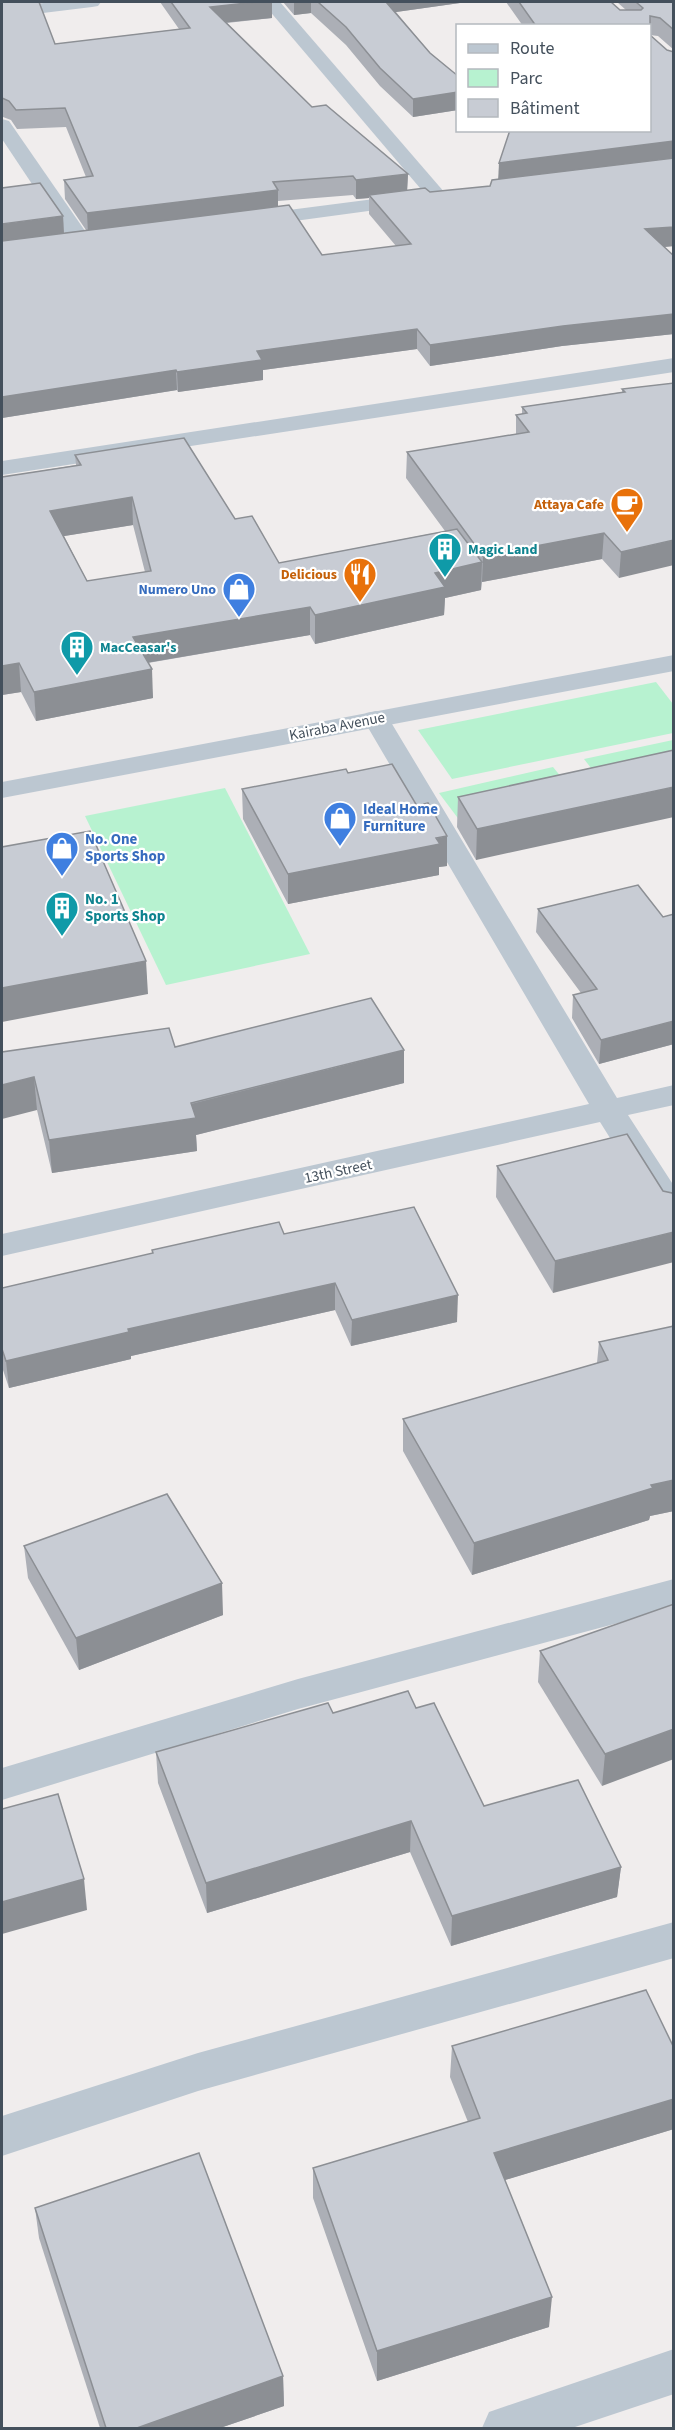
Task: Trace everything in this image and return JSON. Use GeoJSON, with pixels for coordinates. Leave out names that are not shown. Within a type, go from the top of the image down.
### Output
{"type":"FeatureCollection","features":[{"type":"Feature","properties":{"kind":"street"},"geometry":{"type":"LineString","coordinates":[[2,13],[92,2]]}},
{"type":"Feature","properties":{"kind":"street"},"geometry":{"type":"LineString","coordinates":[[271,2],[438,197]]}},
{"type":"Feature","properties":{"kind":"street"},"geometry":{"type":"LineString","coordinates":[[2,125],[71,243],[105,238]]}},
{"type":"Feature","properties":{"kind":"street"},"geometry":{"type":"LineString","coordinates":[[236,222],[461,194]]}},
{"type":"Feature","properties":{"kind":"street"},"geometry":{"type":"LineString","coordinates":[[2,468],[674,365]]}},
{"type":"Feature","properties":{"kind":"street","name":"Kairaba Avenue"},"geometry":{"type":"LineString","coordinates":[[2,790],[674,663]]}},
{"type":"Feature","properties":{"kind":"street"},"geometry":{"type":"LineString","coordinates":[[376,719],[609,1111],[674,1213]]}},
{"type":"Feature","properties":{"kind":"street","name":"13th Street"},"geometry":{"type":"LineString","coordinates":[[2,1245],[674,1095]]}},
{"type":"Feature","properties":{"kind":"street"},"geometry":{"type":"LineString","coordinates":[[2,1784],[297,1694],[674,1593]]}},
{"type":"Feature","properties":{"kind":"street"},"geometry":{"type":"LineString","coordinates":[[2,2136],[198,2072],[674,1940]]}},
{"type":"Feature","properties":{"kind":"street"},"geometry":{"type":"LineString","coordinates":[[506,2428],[674,2371]]}},
{"type":"Feature","properties":{"kind":"green space"},"geometry":{"type":"Polygon","coordinates":[[[656,682],[673,704],[673,733],[452,779],[418,730],[656,682]]]}},
{"type":"Feature","properties":{"kind":"green space"},"geometry":{"type":"Polygon","coordinates":[[[673,740],[673,772],[605,786],[584,759],[673,740]]]}},
{"type":"Feature","properties":{"kind":"green space"},"geometry":{"type":"Polygon","coordinates":[[[553,767],[575,794],[460,821],[439,793],[553,767]]]}},
{"type":"Feature","properties":{"kind":"green space"},"geometry":{"type":"Polygon","coordinates":[[[225,788],[310,954],[166,985],[85,816],[225,788]]]}},
{"type":"Feature","properties":{"kind":"building"},"geometry":{"type":"Polygon","coordinates":[[[2,2],[39,2],[55,44],[190,28],[171,2],[256,2],[210,7],[312,107],[326,105],[408,174],[356,180],[353,176],[273,182],[278,190],[87,213],[64,180],[93,176],[65,108],[16,110],[9,101],[2,98],[2,2]]]}},
{"type":"Feature","properties":{"kind":"building"},"geometry":{"type":"Polygon","coordinates":[[[318,2],[386,2],[430,53],[456,74],[456,92],[413,99],[380,68],[346,27],[318,2]]]}},
{"type":"Feature","properties":{"kind":"building"},"geometry":{"type":"Polygon","coordinates":[[[519,2],[611,2],[620,10],[641,10],[643,8],[636,2],[674,2],[674,30],[660,18],[650,16],[650,24],[535,24],[519,2]]]}},
{"type":"Feature","properties":{"kind":"building"},"geometry":{"type":"Polygon","coordinates":[[[651,36],[667,50],[674,52],[674,141],[499,163],[509,132],[651,132],[651,36]]]}},
{"type":"Feature","properties":{"kind":"building"},"geometry":{"type":"Polygon","coordinates":[[[674,158],[674,227],[645,229],[674,256],[674,314],[563,326],[430,345],[417,329],[257,351],[262,360],[177,372],[176,370],[2,397],[2,241],[289,205],[322,255],[411,244],[369,195],[425,188],[430,192],[490,186],[492,180],[674,158]]]}},
{"type":"Feature","properties":{"kind":"building"},"geometry":{"type":"Polygon","coordinates":[[[40,183],[63,216],[2,224],[2,188],[40,183]]]}},
{"type":"Feature","properties":{"kind":"building"},"geometry":{"type":"Polygon","coordinates":[[[674,383],[674,540],[621,552],[604,533],[483,556],[407,452],[529,432],[516,415],[527,413],[522,407],[625,392],[622,389],[674,383]]]}},
{"type":"Feature","properties":{"kind":"building"},"geometry":{"type":"Polygon","coordinates":[[[184,438],[235,519],[252,516],[279,563],[457,529],[482,562],[435,573],[445,587],[315,615],[310,607],[133,637],[152,669],[34,692],[19,663],[2,666],[2,477],[81,465],[75,455],[184,438]],[[132,497],[50,511],[87,581],[151,571],[132,497]]]}},
{"type":"Feature","properties":{"kind":"building"},"geometry":{"type":"Polygon","coordinates":[[[674,750],[674,787],[477,829],[458,797],[674,750]]]}},
{"type":"Feature","properties":{"kind":"building","name":"Ideal Home Furniture"},"geometry":{"type":"Polygon","coordinates":[[[392,764],[417,806],[428,803],[447,836],[436,838],[440,844],[288,874],[242,789],[346,769],[348,773],[392,764]]]}},
{"type":"Feature","properties":{"kind":"building","name":"No. 1 Sports Shop"},"geometry":{"type":"Polygon","coordinates":[[[90,831],[146,961],[2,988],[2,847],[90,831]]]}},
{"type":"Feature","properties":{"kind":"building"},"geometry":{"type":"Polygon","coordinates":[[[638,885],[663,917],[674,914],[674,1021],[601,1040],[573,995],[597,989],[538,909],[638,885]]]}},
{"type":"Feature","properties":{"kind":"building"},"geometry":{"type":"Polygon","coordinates":[[[371,998],[404,1050],[191,1103],[196,1118],[49,1140],[34,1077],[2,1085],[2,1052],[169,1028],[175,1047],[371,998]]]}},
{"type":"Feature","properties":{"kind":"building"},"geometry":{"type":"Polygon","coordinates":[[[627,1134],[663,1191],[672,1193],[674,1196],[674,1232],[555,1261],[497,1166],[627,1134]]]}},
{"type":"Feature","properties":{"kind":"building"},"geometry":{"type":"Polygon","coordinates":[[[414,1207],[458,1295],[352,1320],[335,1283],[128,1329],[129,1332],[6,1361],[2,1349],[2,1288],[153,1253],[152,1250],[279,1222],[284,1234],[414,1207]]]}},
{"type":"Feature","properties":{"kind":"building"},"geometry":{"type":"Polygon","coordinates":[[[674,1326],[674,1480],[651,1485],[653,1488],[474,1543],[403,1419],[608,1360],[599,1342],[674,1326]]]}},
{"type":"Feature","properties":{"kind":"building"},"geometry":{"type":"Polygon","coordinates":[[[167,1494],[222,1583],[76,1638],[24,1546],[167,1494]]]}},
{"type":"Feature","properties":{"kind":"building"},"geometry":{"type":"Polygon","coordinates":[[[674,1604],[674,1729],[605,1754],[540,1651],[674,1604]]]}},
{"type":"Feature","properties":{"kind":"building"},"geometry":{"type":"Polygon","coordinates":[[[408,1691],[416,1708],[434,1703],[484,1806],[578,1780],[621,1867],[452,1916],[411,1821],[206,1883],[156,1752],[328,1703],[333,1713],[408,1691]]]}},
{"type":"Feature","properties":{"kind":"building"},"geometry":{"type":"Polygon","coordinates":[[[58,1794],[84,1879],[2,1902],[2,1809],[58,1794]]]}},
{"type":"Feature","properties":{"kind":"building"},"geometry":{"type":"Polygon","coordinates":[[[646,1990],[674,2048],[674,2099],[494,2153],[552,2297],[377,2351],[313,2168],[480,2118],[452,2046],[646,1990]]]}},
{"type":"Feature","properties":{"kind":"building"},"geometry":{"type":"Polygon","coordinates":[[[199,2153],[283,2376],[137,2428],[106,2428],[35,2208],[199,2153]]]}},
{"type":"Feature","properties":{"kind":"place","name":"Attaya Cafe"},"geometry":{"type":"Point","coordinates":[627,533]}},
{"type":"Feature","properties":{"kind":"place","name":"Magic Land"},"geometry":{"type":"Point","coordinates":[445,578]}},
{"type":"Feature","properties":{"kind":"place","name":"Delicious"},"geometry":{"type":"Point","coordinates":[360,603]}},
{"type":"Feature","properties":{"kind":"place","name":"Numero Uno"},"geometry":{"type":"Point","coordinates":[239,618]}},
{"type":"Feature","properties":{"kind":"place","name":"MacCeasar's"},"geometry":{"type":"Point","coordinates":[77,676]}},
{"type":"Feature","properties":{"kind":"place","name":"Ideal Home Furniture"},"geometry":{"type":"Point","coordinates":[340,847]}},
{"type":"Feature","properties":{"kind":"place","name":"No. One Sports Shop"},"geometry":{"type":"Point","coordinates":[62,877]}},
{"type":"Feature","properties":{"kind":"place","name":"No. 1 Sports Shop"},"geometry":{"type":"Point","coordinates":[62,937]}}]}
